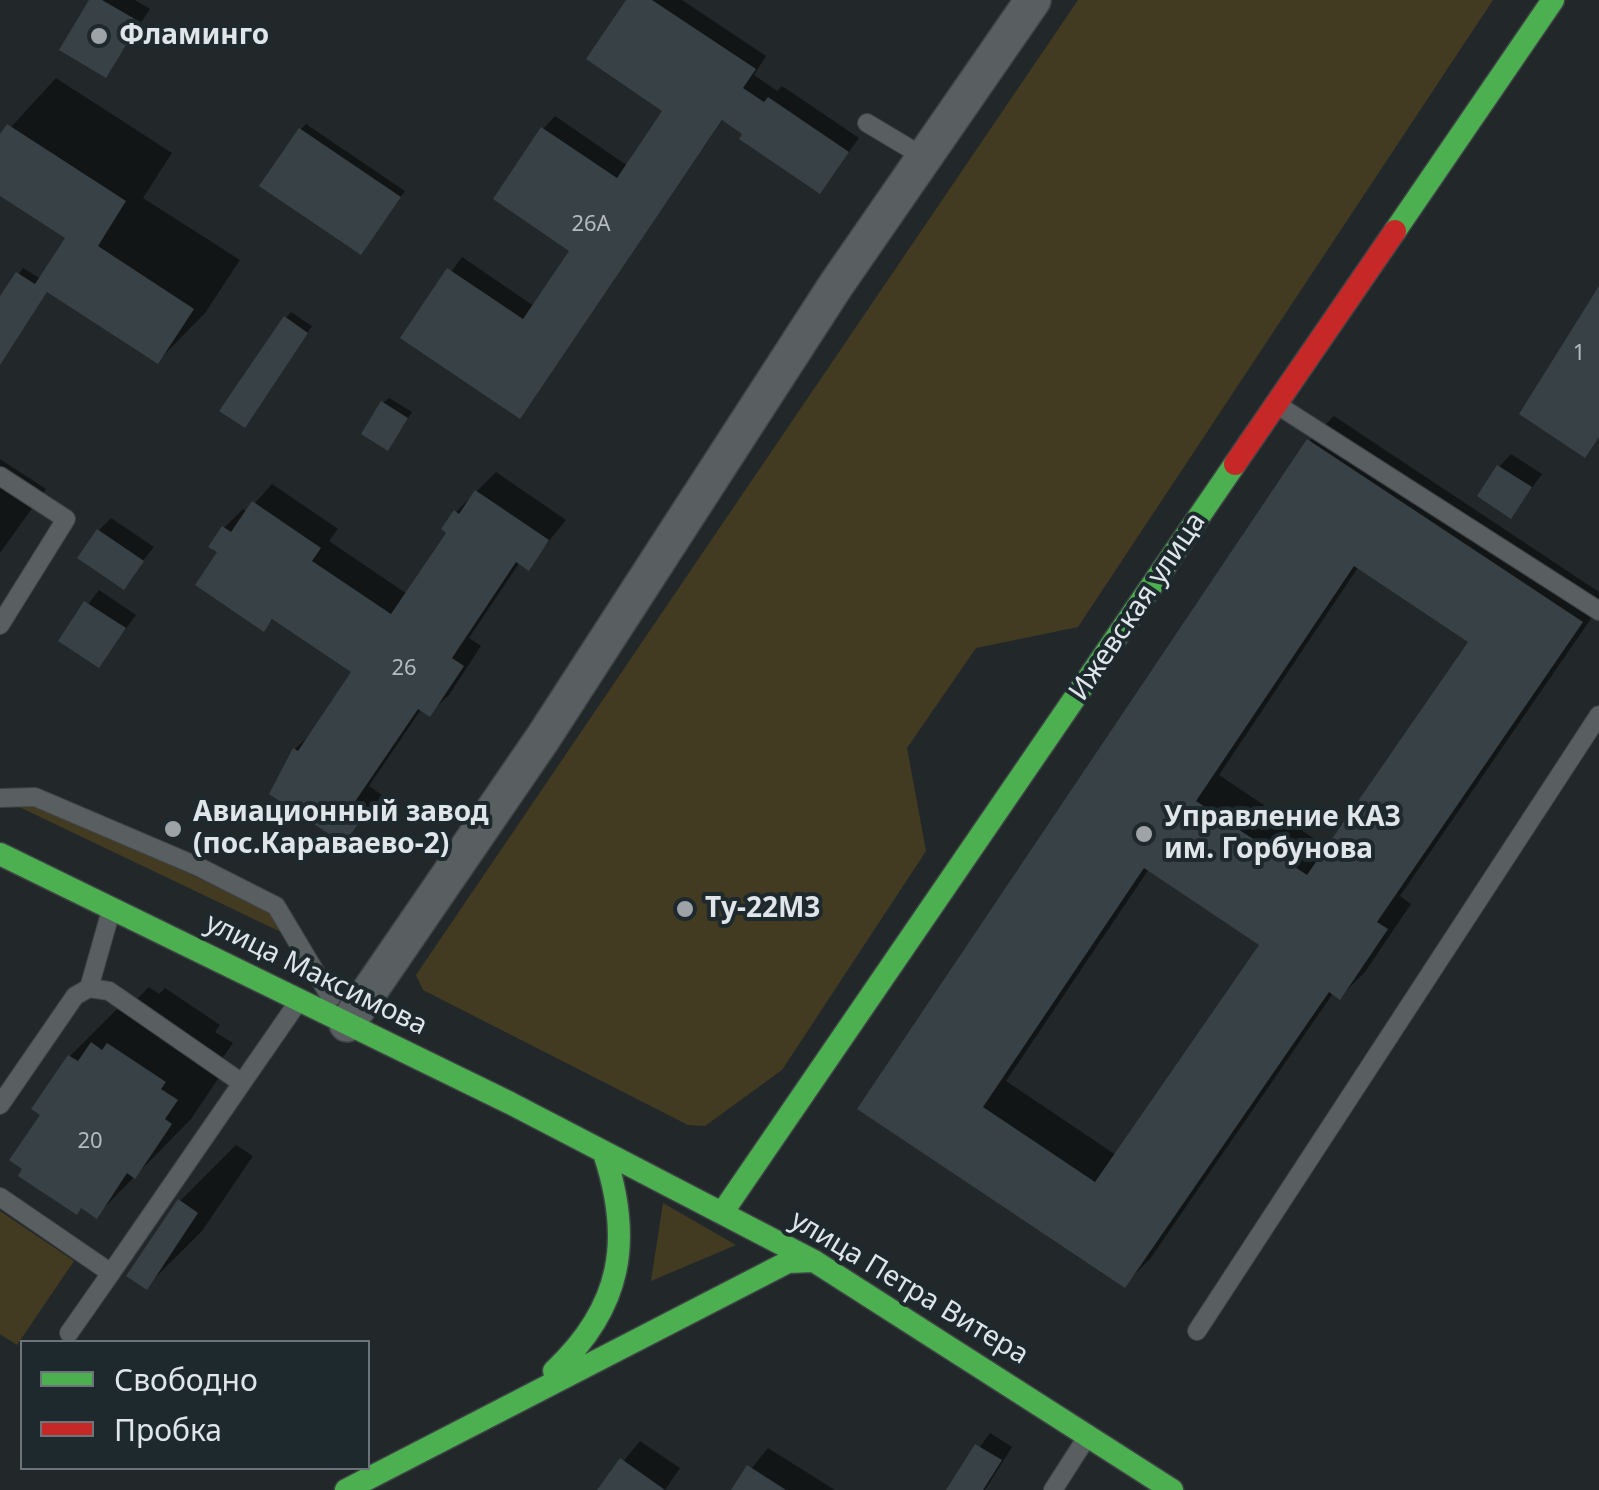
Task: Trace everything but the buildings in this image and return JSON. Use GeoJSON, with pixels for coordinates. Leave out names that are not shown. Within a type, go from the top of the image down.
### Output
{"type":"FeatureCollection","features":[{"type":"Feature","properties":{"kind":"main road","name":"Ижевская улица"},"geometry":{"type":"LineString","coordinates":[[722,1213],[1553,0]]}},
{"type":"Feature","properties":{"kind":"main road","name":"улица Максимова"},"geometry":{"type":"LineString","coordinates":[[6,856],[604,1153]]}},
{"type":"Feature","properties":{"kind":"main road","name":"улица Петра Витера"},"geometry":{"type":"LineString","coordinates":[[604,1153],[814,1261],[1172,1490]]}},
{"type":"Feature","properties":{"kind":"main road"},"geometry":{"type":"LineString","coordinates":[[516,1400],[565,1362],[590,1336],[607,1306],[617,1275],[622,1216],[604,1153]]}},
{"type":"Feature","properties":{"kind":"main road"},"geometry":{"type":"LineString","coordinates":[[346,1490],[788,1262],[814,1261]]}},
{"type":"Feature","properties":{"kind":"street"},"geometry":{"type":"LineString","coordinates":[[347,1024],[543,738],[762,395],[1033,0]]}},
{"type":"Feature","properties":{"kind":"lane"},"geometry":{"type":"LineString","coordinates":[[866,122],[924,157]]}},
{"type":"Feature","properties":{"kind":"lane"},"geometry":{"type":"LineString","coordinates":[[1276,404],[1599,610]]}},
{"type":"Feature","properties":{"kind":"lane"},"geometry":{"type":"LineString","coordinates":[[0,476],[66,519],[0,625]]}},
{"type":"Feature","properties":{"kind":"lane"},"geometry":{"type":"LineString","coordinates":[[1197,1331],[1599,715]]}},
{"type":"Feature","properties":{"kind":"lane"},"geometry":{"type":"LineString","coordinates":[[0,798],[35,797],[199,867],[276,906],[347,1024]]}},
{"type":"Feature","properties":{"kind":"lane"},"geometry":{"type":"LineString","coordinates":[[0,883],[6,856]]}},
{"type":"Feature","properties":{"kind":"lane"},"geometry":{"type":"LineString","coordinates":[[89,988],[112,909]]}},
{"type":"Feature","properties":{"kind":"lane"},"geometry":{"type":"LineString","coordinates":[[0,1106],[75,996],[89,988],[109,992],[242,1082]]}},
{"type":"Feature","properties":{"kind":"lane"},"geometry":{"type":"LineString","coordinates":[[69,1334],[299,1000]]}},
{"type":"Feature","properties":{"kind":"lane"},"geometry":{"type":"LineString","coordinates":[[0,1197],[111,1273]]}},
{"type":"Feature","properties":{"kind":"lane"},"geometry":{"type":"LineString","coordinates":[[1053,1490],[1088,1434]]}},
{"type":"Feature","properties":{"kind":"shaded area"},"geometry":{"type":"Polygon","coordinates":[[[1078,0],[1493,0],[1078,627],[976,648],[907,748],[926,851],[782,1070],[705,1126],[688,1125],[423,990],[416,975],[1078,0]]]}},
{"type":"Feature","properties":{"kind":"shaded area"},"geometry":{"type":"Polygon","coordinates":[[[33,801],[274,913],[283,933],[11,803],[33,801]]]}},
{"type":"Feature","properties":{"kind":"shaded area"},"geometry":{"type":"Polygon","coordinates":[[[663,1203],[736,1245],[651,1281],[663,1203]]]}},
{"type":"Feature","properties":{"kind":"shaded area"},"geometry":{"type":"Polygon","coordinates":[[[0,1211],[74,1261],[17,1345],[0,1334],[0,1211]]]}},
{"type":"Feature","properties":{"kind":"traffic: fast"},"geometry":{"type":"LineString","coordinates":[[1395,231],[1553,0]]}},
{"type":"Feature","properties":{"kind":"traffic: fast"},"geometry":{"type":"LineString","coordinates":[[722,1213],[1235,464]]}},
{"type":"Feature","properties":{"kind":"traffic: fast"},"geometry":{"type":"LineString","coordinates":[[0,854],[510,1103],[814,1261],[1172,1490]]}},
{"type":"Feature","properties":{"kind":"traffic: fast"},"geometry":{"type":"LineString","coordinates":[[554,1371],[595,1322],[615,1271],[618,1215],[604,1153]]}},
{"type":"Feature","properties":{"kind":"traffic: fast"},"geometry":{"type":"LineString","coordinates":[[346,1490],[788,1262],[814,1261]]}},
{"type":"Feature","properties":{"kind":"traffic: jam"},"geometry":{"type":"LineString","coordinates":[[1235,464],[1395,231]]}},
{"type":"Feature","properties":{"kind":"place","name":"Фламинго"},"geometry":{"type":"Point","coordinates":[99,36]}},
{"type":"Feature","properties":{"kind":"place","name":"Авиационный завод (пос.Караваево-2)"},"geometry":{"type":"Point","coordinates":[173,829]}},
{"type":"Feature","properties":{"kind":"place","name":"Управление КАЗ им. Горбунова"},"geometry":{"type":"Point","coordinates":[1144,834]}},
{"type":"Feature","properties":{"kind":"place","name":"Ту-22М3"},"geometry":{"type":"Point","coordinates":[685,909]}}]}
